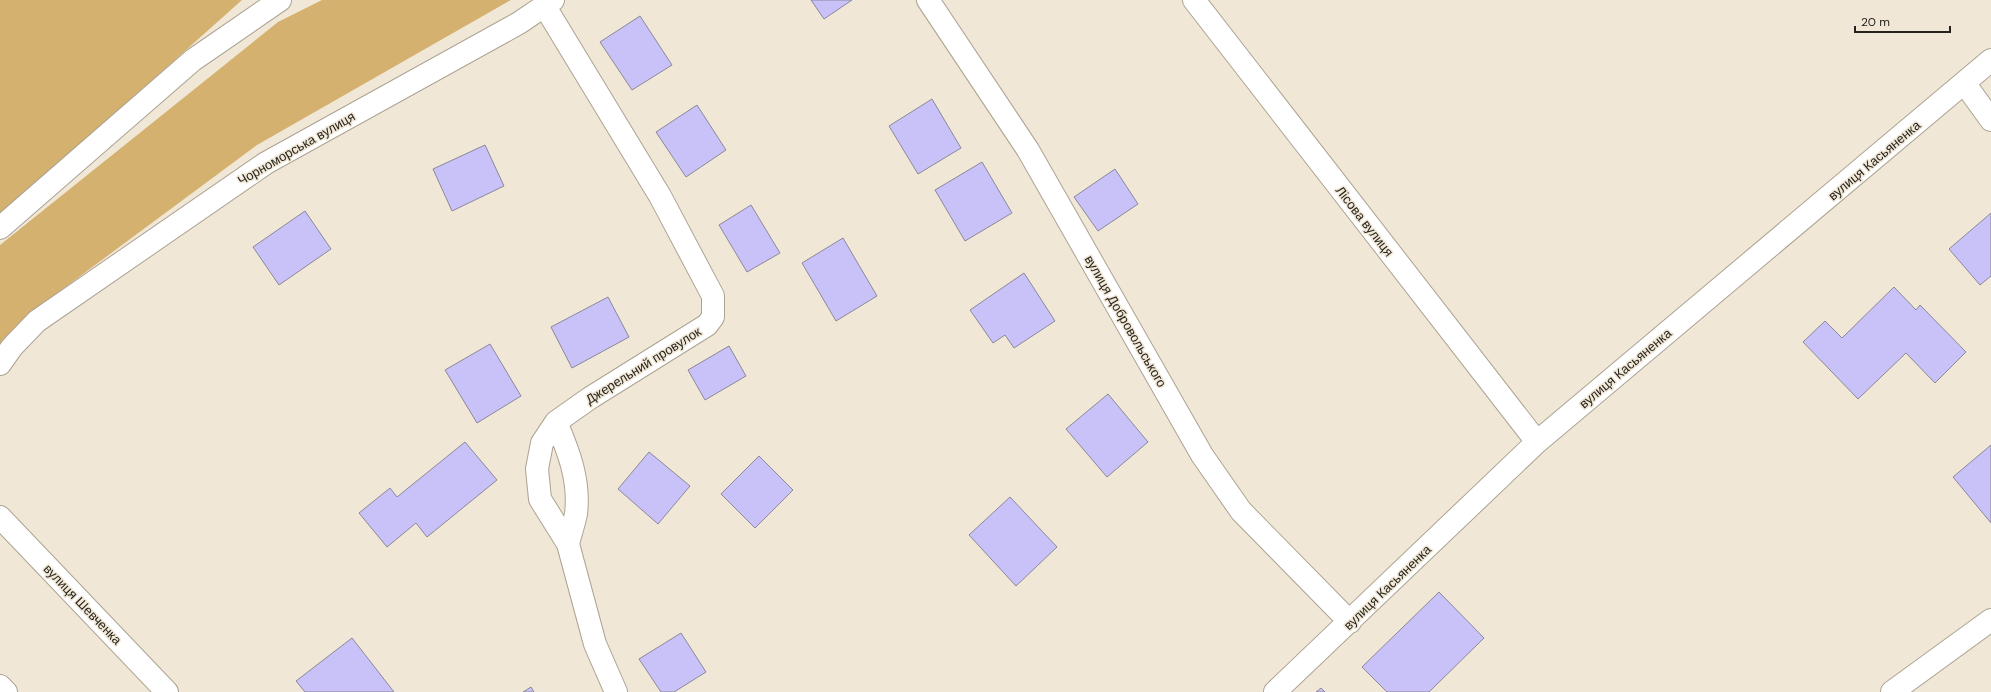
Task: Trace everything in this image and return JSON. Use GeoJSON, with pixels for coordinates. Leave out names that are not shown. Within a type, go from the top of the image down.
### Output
{"type":"FeatureCollection","features":[{"type":"Feature","properties":{"kind":"main road"},"geometry":{"type":"LineString","coordinates":[[0,228],[192,60],[280,0]]}},
{"type":"Feature","properties":{"kind":"main road","name":"вулиця Добровольського"},"geometry":{"type":"LineString","coordinates":[[928,0],[1028,150],[1202,455],[1241,511],[1350,622]]}},
{"type":"Feature","properties":{"kind":"main road","name":"Лісова вулиця"},"geometry":{"type":"LineString","coordinates":[[1194,0],[1537,442]]}},
{"type":"Feature","properties":{"kind":"main road","name":"Чорноморська вулиця"},"geometry":{"type":"LineString","coordinates":[[0,364],[12,347],[37,321],[266,163],[519,23],[549,3]]}},
{"type":"Feature","properties":{"kind":"main road","name":"Джерельний провулок"},"geometry":{"type":"LineString","coordinates":[[549,3],[660,196],[714,296],[713,317],[698,332],[590,398],[556,422],[542,443],[537,469],[540,498],[568,544],[595,644],[616,692]]}},
{"type":"Feature","properties":{"kind":"main road","name":"вулиця Касьяненка"},"geometry":{"type":"LineString","coordinates":[[1275,692],[1537,442],[1965,84],[1991,60]]}},
{"type":"Feature","properties":{"kind":"main road"},"geometry":{"type":"LineString","coordinates":[[1965,84],[1991,120]]}},
{"type":"Feature","properties":{"kind":"main road"},"geometry":{"type":"LineString","coordinates":[[556,422],[569,452],[576,484],[576,515],[568,544]]}},
{"type":"Feature","properties":{"kind":"main road","name":"вулиця Шевченка"},"geometry":{"type":"LineString","coordinates":[[0,517],[167,692]]}},
{"type":"Feature","properties":{"kind":"main road"},"geometry":{"type":"LineString","coordinates":[[1892,692],[1991,620]]}},
{"type":"Feature","properties":{"kind":"main road"},"geometry":{"type":"LineString","coordinates":[[0,686],[6,692]]}},
{"type":"Feature","properties":{"kind":"shaded area"},"geometry":{"type":"Polygon","coordinates":[[[0,0],[242,0],[0,216],[0,0]]]}},
{"type":"Feature","properties":{"kind":"shaded area"},"geometry":{"type":"Polygon","coordinates":[[[322,0],[511,0],[257,145],[29,314],[0,349],[0,245],[278,22],[322,0]]]}},
{"type":"Feature","properties":{"kind":"building"},"geometry":{"type":"Polygon","coordinates":[[[811,0],[852,0],[824,19],[811,0]]]}},
{"type":"Feature","properties":{"kind":"building"},"geometry":{"type":"Polygon","coordinates":[[[640,16],[672,65],[632,90],[600,42],[640,16]]]}},
{"type":"Feature","properties":{"kind":"building"},"geometry":{"type":"Polygon","coordinates":[[[932,99],[961,148],[918,174],[889,126],[932,99]]]}},
{"type":"Feature","properties":{"kind":"building"},"geometry":{"type":"Polygon","coordinates":[[[697,105],[726,150],[686,177],[656,132],[697,105]]]}},
{"type":"Feature","properties":{"kind":"building"},"geometry":{"type":"Polygon","coordinates":[[[485,145],[504,186],[452,211],[433,169],[485,145]]]}},
{"type":"Feature","properties":{"kind":"building"},"geometry":{"type":"Polygon","coordinates":[[[982,162],[1012,213],[965,241],[935,190],[982,162]]]}},
{"type":"Feature","properties":{"kind":"building"},"geometry":{"type":"Polygon","coordinates":[[[1115,169],[1138,204],[1098,231],[1074,197],[1115,169]]]}},
{"type":"Feature","properties":{"kind":"building"},"geometry":{"type":"Polygon","coordinates":[[[751,205],[780,253],[747,272],[719,225],[751,205]]]}},
{"type":"Feature","properties":{"kind":"building"},"geometry":{"type":"Polygon","coordinates":[[[305,211],[331,249],[279,285],[253,247],[305,211]]]}},
{"type":"Feature","properties":{"kind":"building"},"geometry":{"type":"Polygon","coordinates":[[[1991,213],[1991,276],[1980,285],[1949,249],[1991,213]]]}},
{"type":"Feature","properties":{"kind":"building"},"geometry":{"type":"Polygon","coordinates":[[[843,238],[877,296],[836,321],[802,263],[843,238]]]}},
{"type":"Feature","properties":{"kind":"building"},"geometry":{"type":"Polygon","coordinates":[[[1024,273],[1055,321],[1014,348],[1005,335],[993,343],[970,310],[1024,273]]]}},
{"type":"Feature","properties":{"kind":"building"},"geometry":{"type":"Polygon","coordinates":[[[1894,287],[1916,310],[1920,305],[1966,352],[1935,383],[1906,353],[1858,399],[1803,342],[1825,321],[1842,338],[1894,287]]]}},
{"type":"Feature","properties":{"kind":"building"},"geometry":{"type":"Polygon","coordinates":[[[608,297],[629,337],[572,368],[551,327],[608,297]]]}},
{"type":"Feature","properties":{"kind":"building"},"geometry":{"type":"Polygon","coordinates":[[[490,344],[521,396],[477,423],[445,370],[490,344]]]}},
{"type":"Feature","properties":{"kind":"building"},"geometry":{"type":"Polygon","coordinates":[[[729,346],[746,376],[705,400],[688,370],[729,346]]]}},
{"type":"Feature","properties":{"kind":"building"},"geometry":{"type":"Polygon","coordinates":[[[1108,394],[1148,442],[1107,477],[1066,429],[1108,394]]]}},
{"type":"Feature","properties":{"kind":"building"},"geometry":{"type":"Polygon","coordinates":[[[465,442],[497,480],[427,537],[416,523],[387,547],[359,513],[390,488],[397,497],[465,442]]]}},
{"type":"Feature","properties":{"kind":"building"},"geometry":{"type":"Polygon","coordinates":[[[1991,445],[1991,523],[1953,477],[1991,445]]]}},
{"type":"Feature","properties":{"kind":"building"},"geometry":{"type":"Polygon","coordinates":[[[649,452],[690,486],[658,524],[618,489],[649,452]]]}},
{"type":"Feature","properties":{"kind":"building"},"geometry":{"type":"Polygon","coordinates":[[[759,456],[793,490],[755,528],[721,494],[759,456]]]}},
{"type":"Feature","properties":{"kind":"building"},"geometry":{"type":"Polygon","coordinates":[[[1010,497],[1057,547],[1016,586],[969,535],[1010,497]]]}},
{"type":"Feature","properties":{"kind":"building"},"geometry":{"type":"Polygon","coordinates":[[[1439,592],[1484,638],[1429,692],[1387,692],[1362,667],[1439,592]]]}},
{"type":"Feature","properties":{"kind":"building"},"geometry":{"type":"Polygon","coordinates":[[[681,633],[706,672],[674,692],[661,692],[639,659],[681,633]]]}},
{"type":"Feature","properties":{"kind":"building"},"geometry":{"type":"Polygon","coordinates":[[[352,638],[394,692],[305,692],[296,681],[352,638]]]}},
{"type":"Feature","properties":{"kind":"building"},"geometry":{"type":"Polygon","coordinates":[[[531,687],[534,692],[523,692],[531,687]]]}},
{"type":"Feature","properties":{"kind":"building"},"geometry":{"type":"Polygon","coordinates":[[[1321,688],[1325,692],[1316,692],[1321,688]]]}}]}
